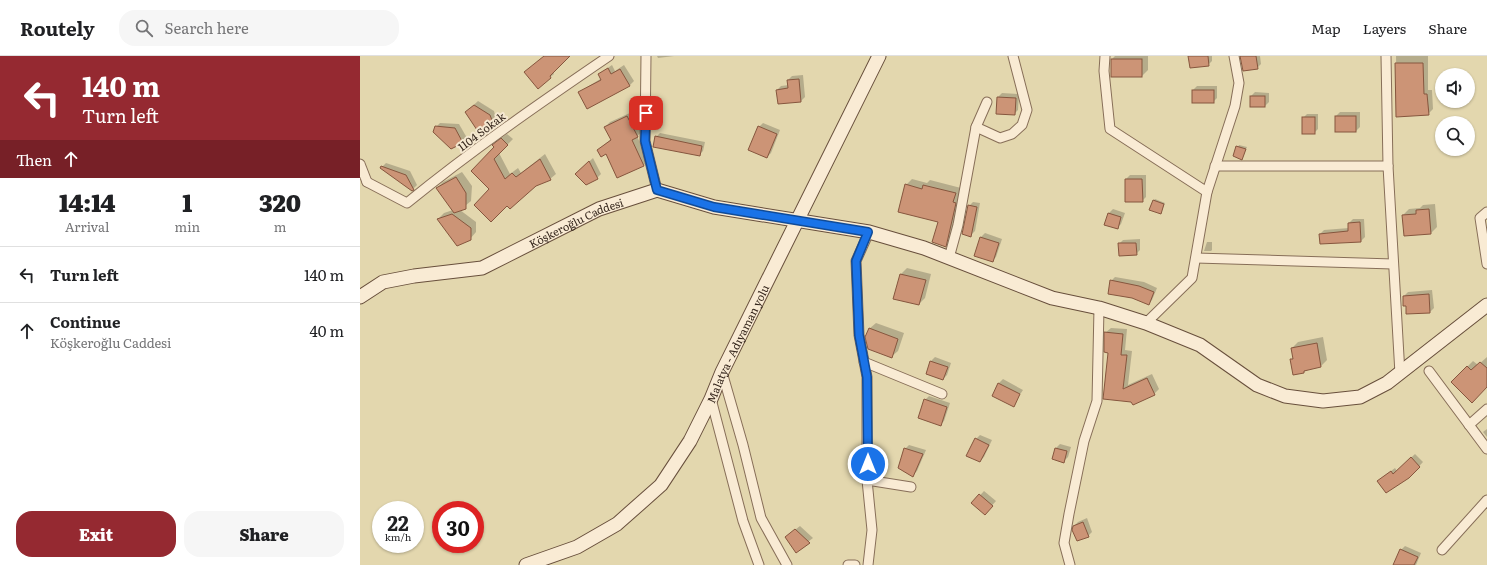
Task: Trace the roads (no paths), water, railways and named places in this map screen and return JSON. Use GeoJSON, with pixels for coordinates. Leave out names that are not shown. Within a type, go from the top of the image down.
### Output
{"type":"FeatureCollection","features":[{"type":"Feature","properties":{"kind":"main road","name":"Malatya - Adıyaman yolu"},"geometry":{"type":"LineString","coordinates":[[526,565],[577,547],[618,524],[661,485],[690,441],[711,399],[722,372],[879,56]]}},
{"type":"Feature","properties":{"kind":"main road"},"geometry":{"type":"LineString","coordinates":[[657,190],[714,207],[868,232],[949,258],[1052,298],[1099,308],[1146,323],[1200,345],[1257,385],[1285,396],[1323,401],[1360,396],[1387,383],[1400,374],[1487,305]]}},
{"type":"Feature","properties":{"kind":"main road","name":"Köşkeroğlu Caddesi"},"geometry":{"type":"LineString","coordinates":[[360,297],[383,282],[414,276],[482,268],[599,209],[657,190]]}},
{"type":"Feature","properties":{"kind":"street","name":"1104 Sokak"},"geometry":{"type":"LineString","coordinates":[[363,184],[407,203],[438,177],[525,113],[609,56]]}},
{"type":"Feature","properties":{"kind":"street"},"geometry":{"type":"LineString","coordinates":[[646,56],[645,141],[657,190]]}},
{"type":"Feature","properties":{"kind":"street"},"geometry":{"type":"LineString","coordinates":[[976,127],[1000,138],[1012,134],[1022,125],[1026,110],[1013,56]]}},
{"type":"Feature","properties":{"kind":"street"},"geometry":{"type":"LineString","coordinates":[[1105,56],[1104,71],[1110,129],[1206,192]]}},
{"type":"Feature","properties":{"kind":"street"},"geometry":{"type":"LineString","coordinates":[[1146,323],[1192,278],[1206,192],[1235,106],[1239,83],[1234,56]]}},
{"type":"Feature","properties":{"kind":"street"},"geometry":{"type":"LineString","coordinates":[[1386,56],[1388,166],[1400,374]]}},
{"type":"Feature","properties":{"kind":"street"},"geometry":{"type":"LineString","coordinates":[[949,258],[959,217],[976,127],[987,102]]}},
{"type":"Feature","properties":{"kind":"street"},"geometry":{"type":"LineString","coordinates":[[360,164],[363,184]]}},
{"type":"Feature","properties":{"kind":"street"},"geometry":{"type":"LineString","coordinates":[[1215,166],[1388,166]]}},
{"type":"Feature","properties":{"kind":"street"},"geometry":{"type":"LineString","coordinates":[[1487,212],[1480,218],[1487,264]]}},
{"type":"Feature","properties":{"kind":"street"},"geometry":{"type":"LineString","coordinates":[[868,232],[856,261],[859,335],[867,377],[868,480],[872,530],[868,565]]}},
{"type":"Feature","properties":{"kind":"street"},"geometry":{"type":"LineString","coordinates":[[1196,258],[1393,264]]}},
{"type":"Feature","properties":{"kind":"street"},"geometry":{"type":"LineString","coordinates":[[1070,565],[1064,543],[1084,440],[1097,401],[1099,308]]}},
{"type":"Feature","properties":{"kind":"street"},"geometry":{"type":"LineString","coordinates":[[864,362],[942,394]]}},
{"type":"Feature","properties":{"kind":"street"},"geometry":{"type":"LineString","coordinates":[[1429,371],[1487,449]]}},
{"type":"Feature","properties":{"kind":"street"},"geometry":{"type":"LineString","coordinates":[[722,372],[743,445],[761,518],[787,565]]}},
{"type":"Feature","properties":{"kind":"street"},"geometry":{"type":"LineString","coordinates":[[711,399],[743,521],[759,565]]}},
{"type":"Feature","properties":{"kind":"street"},"geometry":{"type":"LineString","coordinates":[[1468,425],[1487,409]]}},
{"type":"Feature","properties":{"kind":"street"},"geometry":{"type":"LineString","coordinates":[[868,480],[911,487]]}},
{"type":"Feature","properties":{"kind":"street"},"geometry":{"type":"LineString","coordinates":[[1442,550],[1487,500]]}},
{"type":"Feature","properties":{"kind":"street"},"geometry":{"type":"LineString","coordinates":[[848,565],[855,565]]}}]}
